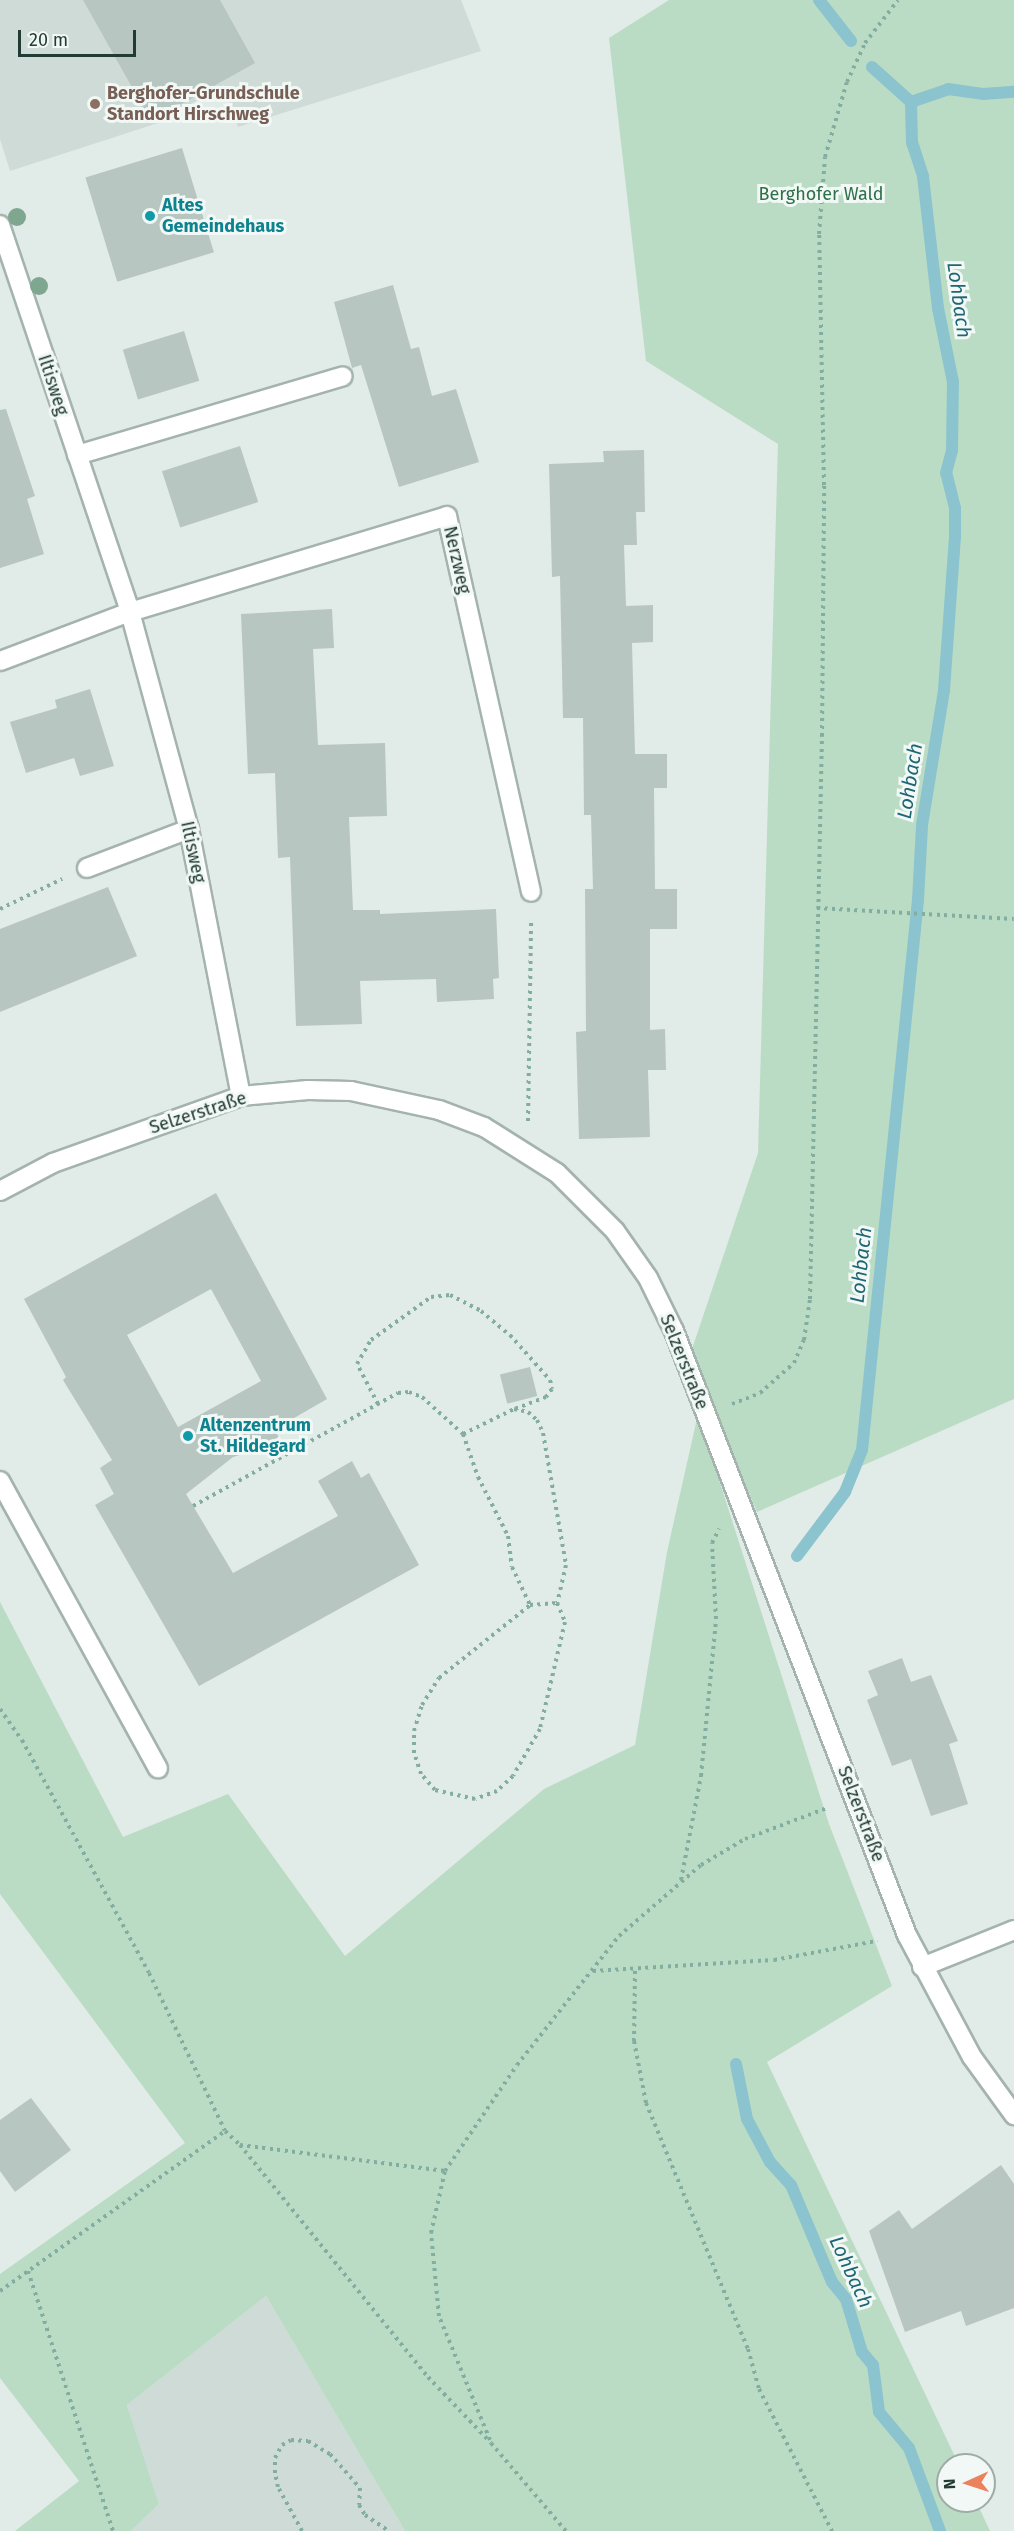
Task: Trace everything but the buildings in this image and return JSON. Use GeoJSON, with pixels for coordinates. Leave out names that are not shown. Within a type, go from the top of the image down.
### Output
{"type":"FeatureCollection","features":[{"type":"Feature","properties":{"kind":"street","name":"Iltisweg"},"geometry":{"type":"LineString","coordinates":[[0,225],[130,612],[189,829],[241,1096]]}},
{"type":"Feature","properties":{"kind":"street"},"geometry":{"type":"LineString","coordinates":[[77,455],[344,376]]}},
{"type":"Feature","properties":{"kind":"street","name":"Nerzweg"},"geometry":{"type":"LineString","coordinates":[[130,612],[447,516],[531,892]]}},
{"type":"Feature","properties":{"kind":"street"},"geometry":{"type":"LineString","coordinates":[[0,661],[130,612]]}},
{"type":"Feature","properties":{"kind":"street"},"geometry":{"type":"LineString","coordinates":[[87,868],[189,829]]}},
{"type":"Feature","properties":{"kind":"street","name":"Selzerstraße"},"geometry":{"type":"LineString","coordinates":[[0,1191],[53,1163],[241,1096],[308,1090],[392,1098],[484,1127],[523,1149],[556,1173],[615,1231],[648,1278],[674,1331],[907,1935],[922,1967],[972,2057],[1014,2115]]}},
{"type":"Feature","properties":{"kind":"street"},"geometry":{"type":"LineString","coordinates":[[0,1481],[158,1768]]}},
{"type":"Feature","properties":{"kind":"street"},"geometry":{"type":"LineString","coordinates":[[922,1967],[1014,1930]]}},
{"type":"Feature","properties":{"kind":"path"},"geometry":{"type":"LineString","coordinates":[[704,1413],[760,1393],[781,1379],[794,1363],[804,1340],[810,1299],[824,485],[819,234],[825,157],[847,82],[865,43],[898,0]]}},
{"type":"Feature","properties":{"kind":"path"},"geometry":{"type":"LineString","coordinates":[[0,909],[87,868]]}},
{"type":"Feature","properties":{"kind":"path"},"geometry":{"type":"LineString","coordinates":[[523,1149],[529,1115],[531,892]]}},
{"type":"Feature","properties":{"kind":"path"},"geometry":{"type":"LineString","coordinates":[[817,908],[890,910],[1014,919]]}},
{"type":"Feature","properties":{"kind":"path"},"geometry":{"type":"LineString","coordinates":[[378,1404],[357,1364],[371,1340],[431,1297],[450,1295],[481,1311],[510,1335],[550,1380],[552,1389],[546,1397],[514,1409],[463,1434]]}},
{"type":"Feature","properties":{"kind":"path"},"geometry":{"type":"LineString","coordinates":[[193,1506],[398,1393],[409,1392],[422,1397],[463,1434],[478,1477],[508,1536],[512,1567],[530,1605]]}},
{"type":"Feature","properties":{"kind":"path"},"geometry":{"type":"LineString","coordinates":[[514,1409],[528,1412],[543,1433],[566,1565],[557,1603],[565,1622],[540,1729],[513,1776],[497,1791],[475,1799],[435,1790],[421,1774],[414,1753],[414,1731],[422,1705],[439,1678],[530,1605],[557,1603]]}},
{"type":"Feature","properties":{"kind":"path"},"geometry":{"type":"LineString","coordinates":[[681,1880],[701,1776],[716,1619],[712,1543],[736,1496]]}},
{"type":"Feature","properties":{"kind":"path"},"geometry":{"type":"LineString","coordinates":[[0,1708],[22,1740],[149,1972],[225,2131],[240,2145],[414,2360],[491,2443],[567,2531]]}},
{"type":"Feature","properties":{"kind":"path"},"geometry":{"type":"LineString","coordinates":[[491,2443],[438,2316],[431,2234],[445,2171],[517,2065],[619,1936],[681,1880],[745,1839],[855,1797]]}},
{"type":"Feature","properties":{"kind":"path"},"geometry":{"type":"LineString","coordinates":[[592,1971],[634,1971],[774,1960],[907,1935]]}},
{"type":"Feature","properties":{"kind":"path"},"geometry":{"type":"LineString","coordinates":[[634,1971],[634,2040],[646,2103],[748,2349],[759,2389],[832,2531]]}},
{"type":"Feature","properties":{"kind":"path"},"geometry":{"type":"LineString","coordinates":[[0,2291],[225,2131]]}},
{"type":"Feature","properties":{"kind":"path"},"geometry":{"type":"LineString","coordinates":[[240,2145],[445,2171]]}},
{"type":"Feature","properties":{"kind":"path"},"geometry":{"type":"LineString","coordinates":[[28,2271],[113,2531]]}},
{"type":"Feature","properties":{"kind":"path"},"geometry":{"type":"LineString","coordinates":[[302,2531],[278,2487],[275,2473],[275,2458],[282,2445],[291,2440],[308,2441],[330,2454],[360,2488],[360,2505],[365,2516],[389,2531]]}},
{"type":"Feature","properties":{"kind":"shaded area","name":"Berghofer-Grundschule Standort Hirschweg"},"geometry":{"type":"Polygon","coordinates":[[[0,0],[461,0],[481,51],[238,127],[224,85],[158,123],[10,171],[0,139],[0,0]]]}},
{"type":"Feature","properties":{"kind":"shaded area"},"geometry":{"type":"Polygon","coordinates":[[[266,2296],[405,2531],[131,2531],[159,2504],[127,2405],[266,2296]]]}},
{"type":"Feature","properties":{"kind":"green space","name":"Berghofer Wald"},"geometry":{"type":"Polygon","coordinates":[[[669,0],[1014,0],[1014,1399],[757,1512],[690,1355],[758,1153],[778,444],[646,361],[609,38],[669,0]]]}},
{"type":"Feature","properties":{"kind":"green space"},"geometry":{"type":"Polygon","coordinates":[[[698,1414],[829,1824],[892,1986],[767,2062],[953,2453],[936,2453],[936,2513],[982,2513],[990,2531],[405,2531],[266,2296],[127,2405],[159,2504],[131,2531],[15,2531],[79,2481],[0,2378],[0,2274],[185,2143],[0,1894],[0,1602],[123,1837],[228,1794],[345,1956],[544,1789],[635,1745],[667,1552],[698,1414]]]}},
{"type":"Feature","properties":{"kind":"waterway"},"geometry":{"type":"LineString","coordinates":[[819,0],[851,41]]}},
{"type":"Feature","properties":{"kind":"waterway"},"geometry":{"type":"LineString","coordinates":[[872,67],[911,102]]}},
{"type":"Feature","properties":{"kind":"waterway","name":"Lohbach"},"geometry":{"type":"LineString","coordinates":[[797,1556],[845,1492],[862,1450],[918,900],[922,825],[944,690],[955,537],[955,508],[946,473],[952,450],[953,382],[938,308],[923,176],[912,143],[911,102],[948,89],[983,94],[1014,92]]}},
{"type":"Feature","properties":{"kind":"waterway","name":"Lohbach"},"geometry":{"type":"LineString","coordinates":[[736,2064],[747,2119],[770,2162],[791,2185],[832,2282],[846,2299],[862,2352],[873,2365],[879,2412],[909,2448],[940,2531]]}},
{"type":"Feature","properties":{"kind":"place","name":"Berghofer-Grundschule Standort Hirschweg"},"geometry":{"type":"Point","coordinates":[95,104]}},
{"type":"Feature","properties":{"kind":"place","name":"Altes Gemeindehaus"},"geometry":{"type":"Point","coordinates":[150,216]}},
{"type":"Feature","properties":{"kind":"place","name":"Altenzentrum St. Hildegard"},"geometry":{"type":"Point","coordinates":[188,1436]}}]}
